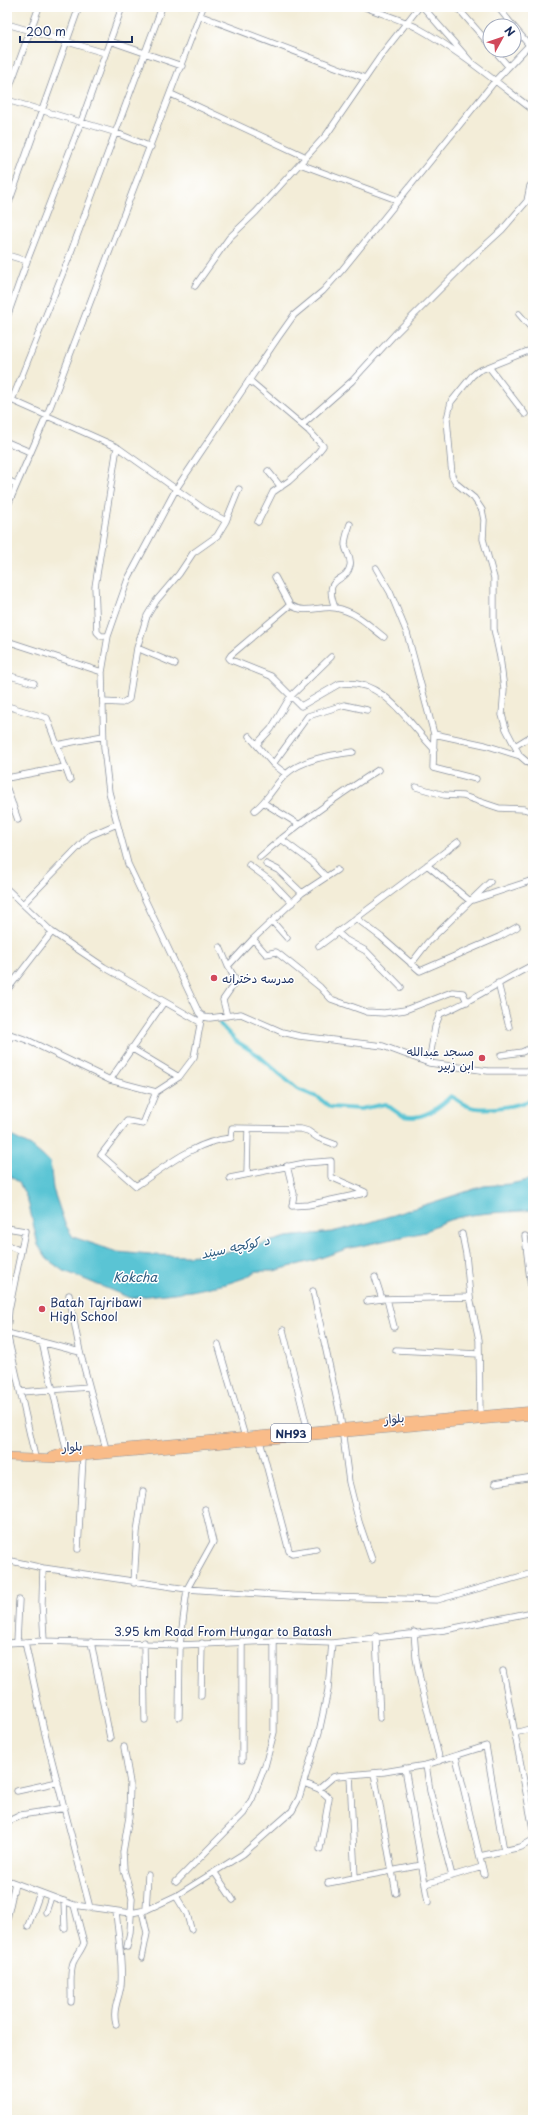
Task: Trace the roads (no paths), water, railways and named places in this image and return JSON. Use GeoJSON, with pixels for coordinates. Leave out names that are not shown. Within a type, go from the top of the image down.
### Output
{"type":"FeatureCollection","features":[{"type":"Feature","properties":{"kind":"main road","name":"بلوار"},"geometry":{"type":"LineString","coordinates":[[49,1457],[67,1452],[106,1449],[119,1451],[260,1441],[533,1410]]}},
{"type":"Feature","properties":{"kind":"main road","name":"بلوار"},"geometry":{"type":"LineString","coordinates":[[439,1421],[533,1416]]}},
{"type":"Feature","properties":{"kind":"main road","name":"بلوار"},"geometry":{"type":"LineString","coordinates":[[49,1457],[58,1459],[83,1457],[119,1451],[244,1436],[308,1431],[343,1431]]}},
{"type":"Feature","properties":{"kind":"main road","name":"NH93"},"geometry":{"type":"LineString","coordinates":[[7,1457],[49,1457]]}},
{"type":"Feature","properties":{"kind":"street"},"geometry":{"type":"LineString","coordinates":[[7,94],[38,7]]}},
{"type":"Feature","properties":{"kind":"street"},"geometry":{"type":"LineString","coordinates":[[7,208],[79,7]]}},
{"type":"Feature","properties":{"kind":"street"},"geometry":{"type":"LineString","coordinates":[[7,317],[81,122],[122,7]]}},
{"type":"Feature","properties":{"kind":"street"},"geometry":{"type":"LineString","coordinates":[[162,7],[114,132],[68,260],[10,399],[117,448],[204,510],[226,521]]}},
{"type":"Feature","properties":{"kind":"street"},"geometry":{"type":"LineString","coordinates":[[7,507],[47,415],[182,66],[203,7]]}},
{"type":"Feature","properties":{"kind":"street"},"geometry":{"type":"LineString","coordinates":[[365,7],[406,24],[435,39],[476,67],[533,110]]}},
{"type":"Feature","properties":{"kind":"street"},"geometry":{"type":"LineString","coordinates":[[195,286],[229,238],[256,212],[327,134],[365,78],[419,7]]}},
{"type":"Feature","properties":{"kind":"street"},"geometry":{"type":"LineString","coordinates":[[423,7],[476,67]]}},
{"type":"Feature","properties":{"kind":"street"},"geometry":{"type":"LineString","coordinates":[[457,7],[482,36]]}},
{"type":"Feature","properties":{"kind":"street"},"geometry":{"type":"LineString","coordinates":[[498,7],[507,18]]}},
{"type":"Feature","properties":{"kind":"street"},"geometry":{"type":"LineString","coordinates":[[201,16],[365,78]]}},
{"type":"Feature","properties":{"kind":"street"},"geometry":{"type":"LineString","coordinates":[[7,24],[66,43],[105,53]]}},
{"type":"Feature","properties":{"kind":"street"},"geometry":{"type":"LineString","coordinates":[[522,34],[531,43],[495,81],[397,200],[342,270],[322,291],[294,315],[176,489],[128,579],[108,636],[102,672],[104,736],[109,792],[128,864],[192,1004],[203,1018],[241,1014],[282,1032],[299,1036],[383,1046],[429,1063],[488,1071],[533,1071]]}},
{"type":"Feature","properties":{"kind":"street"},"geometry":{"type":"LineString","coordinates":[[110,41],[182,66]]}},
{"type":"Feature","properties":{"kind":"street"},"geometry":{"type":"LineString","coordinates":[[501,58],[508,66]]}},
{"type":"Feature","properties":{"kind":"street"},"geometry":{"type":"LineString","coordinates":[[171,94],[306,157]]}},
{"type":"Feature","properties":{"kind":"street"},"geometry":{"type":"LineString","coordinates":[[7,100],[114,132],[151,147]]}},
{"type":"Feature","properties":{"kind":"street"},"geometry":{"type":"LineString","coordinates":[[300,164],[397,200]]}},
{"type":"Feature","properties":{"kind":"street"},"geometry":{"type":"LineString","coordinates":[[302,425],[352,381],[395,334],[469,260],[502,230],[527,201],[530,186],[533,183]]}},
{"type":"Feature","properties":{"kind":"street"},"geometry":{"type":"LineString","coordinates":[[7,255],[27,261]]}},
{"type":"Feature","properties":{"kind":"street"},"geometry":{"type":"LineString","coordinates":[[519,314],[533,330]]}},
{"type":"Feature","properties":{"kind":"street"},"geometry":{"type":"LineString","coordinates":[[533,349],[489,367],[472,376],[451,402],[447,419],[452,476],[457,484],[474,498],[482,510],[484,520],[482,539],[494,578],[494,629],[502,673],[502,716],[506,730],[520,756],[533,767]]}},
{"type":"Feature","properties":{"kind":"street"},"geometry":{"type":"LineString","coordinates":[[489,367],[525,414]]}},
{"type":"Feature","properties":{"kind":"street"},"geometry":{"type":"LineString","coordinates":[[249,380],[322,443],[322,449],[311,461],[273,492],[258,522]]}},
{"type":"Feature","properties":{"kind":"street"},"geometry":{"type":"LineString","coordinates":[[7,442],[30,452]]}},
{"type":"Feature","properties":{"kind":"street"},"geometry":{"type":"LineString","coordinates":[[108,636],[101,636],[97,632],[95,587],[117,448]]}},
{"type":"Feature","properties":{"kind":"street"},"geometry":{"type":"LineString","coordinates":[[268,471],[281,487]]}},
{"type":"Feature","properties":{"kind":"street"},"geometry":{"type":"LineString","coordinates":[[7,480],[16,484]]}},
{"type":"Feature","properties":{"kind":"street"},"geometry":{"type":"LineString","coordinates":[[103,702],[122,703],[129,699],[137,648],[147,616],[156,601],[179,574],[193,553],[217,536],[226,521],[239,489]]}},
{"type":"Feature","properties":{"kind":"street"},"geometry":{"type":"LineString","coordinates":[[335,608],[330,594],[332,585],[350,568],[351,560],[345,546],[350,524]]}},
{"type":"Feature","properties":{"kind":"street"},"geometry":{"type":"LineString","coordinates":[[376,568],[390,592],[407,633],[434,734],[433,768],[476,780]]}},
{"type":"Feature","properties":{"kind":"street"},"geometry":{"type":"LineString","coordinates":[[275,577],[290,605],[306,611],[335,608],[353,612],[384,637]]}},
{"type":"Feature","properties":{"kind":"street"},"geometry":{"type":"LineString","coordinates":[[290,605],[229,658],[242,665],[272,676],[290,697],[301,706],[339,684],[345,683],[371,688],[387,696],[434,749]]}},
{"type":"Feature","properties":{"kind":"street"},"geometry":{"type":"LineString","coordinates":[[7,642],[102,672]]}},
{"type":"Feature","properties":{"kind":"street"},"geometry":{"type":"LineString","coordinates":[[137,648],[175,664]]}},
{"type":"Feature","properties":{"kind":"street"},"geometry":{"type":"LineString","coordinates":[[257,744],[271,729],[290,697],[331,657]]}},
{"type":"Feature","properties":{"kind":"street"},"geometry":{"type":"LineString","coordinates":[[7,675],[34,683]]}},
{"type":"Feature","properties":{"kind":"street"},"geometry":{"type":"LineString","coordinates":[[273,764],[308,716],[344,705],[367,710]]}},
{"type":"Feature","properties":{"kind":"street"},"geometry":{"type":"LineString","coordinates":[[7,706],[47,718],[70,780]]}},
{"type":"Feature","properties":{"kind":"street"},"geometry":{"type":"LineString","coordinates":[[434,734],[520,756]]}},
{"type":"Feature","properties":{"kind":"street"},"geometry":{"type":"LineString","coordinates":[[514,746],[533,735]]}},
{"type":"Feature","properties":{"kind":"street"},"geometry":{"type":"LineString","coordinates":[[57,746],[104,736]]}},
{"type":"Feature","properties":{"kind":"street"},"geometry":{"type":"LineString","coordinates":[[249,736],[273,764],[286,774]]}},
{"type":"Feature","properties":{"kind":"street"},"geometry":{"type":"LineString","coordinates":[[255,810],[264,803],[286,774],[306,763],[332,755],[353,752]]}},
{"type":"Feature","properties":{"kind":"street"},"geometry":{"type":"LineString","coordinates":[[7,778],[65,767]]}},
{"type":"Feature","properties":{"kind":"street"},"geometry":{"type":"LineString","coordinates":[[260,857],[298,824],[378,770]]}},
{"type":"Feature","properties":{"kind":"street"},"geometry":{"type":"LineString","coordinates":[[416,787],[444,794],[463,796],[499,808],[524,809],[533,812]]}},
{"type":"Feature","properties":{"kind":"street"},"geometry":{"type":"LineString","coordinates":[[7,789],[10,806],[18,820]]}},
{"type":"Feature","properties":{"kind":"street"},"geometry":{"type":"LineString","coordinates":[[264,803],[298,824]]}},
{"type":"Feature","properties":{"kind":"street"},"geometry":{"type":"LineString","coordinates":[[23,904],[89,836],[117,824]]}},
{"type":"Feature","properties":{"kind":"street"},"geometry":{"type":"LineString","coordinates":[[280,839],[312,862],[326,877]]}},
{"type":"Feature","properties":{"kind":"street"},"geometry":{"type":"LineString","coordinates":[[319,946],[458,842]]}},
{"type":"Feature","properties":{"kind":"street"},"geometry":{"type":"LineString","coordinates":[[266,864],[278,870],[302,893]]}},
{"type":"Feature","properties":{"kind":"street"},"geometry":{"type":"LineString","coordinates":[[249,865],[272,882],[292,903]]}},
{"type":"Feature","properties":{"kind":"street"},"geometry":{"type":"LineString","coordinates":[[427,865],[470,901]]}},
{"type":"Feature","properties":{"kind":"street"},"geometry":{"type":"LineString","coordinates":[[228,966],[253,939],[302,893],[337,870]]}},
{"type":"Feature","properties":{"kind":"street"},"geometry":{"type":"LineString","coordinates":[[470,901],[533,880]]}},
{"type":"Feature","properties":{"kind":"street"},"geometry":{"type":"LineString","coordinates":[[411,964],[428,942],[490,882]]}},
{"type":"Feature","properties":{"kind":"street"},"geometry":{"type":"LineString","coordinates":[[7,889],[52,932],[104,967],[200,1022]]}},
{"type":"Feature","properties":{"kind":"street"},"geometry":{"type":"LineString","coordinates":[[356,918],[381,937],[418,970],[422,970],[499,937],[517,927]]}},
{"type":"Feature","properties":{"kind":"street"},"geometry":{"type":"LineString","coordinates":[[272,921],[287,938]]}},
{"type":"Feature","properties":{"kind":"street"},"geometry":{"type":"LineString","coordinates":[[7,990],[52,932]]}},
{"type":"Feature","properties":{"kind":"street"},"geometry":{"type":"LineString","coordinates":[[337,932],[346,940],[366,951],[400,986]]}},
{"type":"Feature","properties":{"kind":"street"},"geometry":{"type":"LineString","coordinates":[[253,939],[266,954],[276,952],[280,955],[320,987],[331,1000],[367,1012],[384,1014],[405,1010],[452,992],[463,993],[467,1002]]}},
{"type":"Feature","properties":{"kind":"street"},"geometry":{"type":"LineString","coordinates":[[220,947],[236,981],[223,1000],[227,1016]]}},
{"type":"Feature","properties":{"kind":"street"},"geometry":{"type":"LineString","coordinates":[[429,1063],[438,1016],[440,1014],[467,1002],[498,983],[533,965]]}},
{"type":"Feature","properties":{"kind":"street"},"geometry":{"type":"LineString","coordinates":[[498,983],[509,1027]]}},
{"type":"Feature","properties":{"kind":"street"},"geometry":{"type":"LineString","coordinates":[[110,1080],[164,1002]]}},
{"type":"Feature","properties":{"kind":"street"},"geometry":{"type":"LineString","coordinates":[[202,1015],[194,1057],[178,1077],[156,1092],[143,1124],[127,1121],[101,1155],[136,1186],[202,1143],[216,1139],[230,1138],[232,1128],[301,1129],[334,1144]]}},
{"type":"Feature","properties":{"kind":"street"},"geometry":{"type":"LineString","coordinates":[[7,1042],[9,1034],[27,1040],[110,1080],[156,1092]]}},
{"type":"Feature","properties":{"kind":"street"},"geometry":{"type":"LineString","coordinates":[[502,1055],[522,1052],[533,1047]]}},
{"type":"Feature","properties":{"kind":"street"},"geometry":{"type":"LineString","coordinates":[[131,1048],[178,1077]]}},
{"type":"Feature","properties":{"kind":"street"},"geometry":{"type":"LineString","coordinates":[[246,1174],[248,1129]]}},
{"type":"Feature","properties":{"kind":"street"},"geometry":{"type":"LineString","coordinates":[[230,1178],[287,1166],[331,1161],[331,1177],[365,1192],[308,1205],[292,1206],[294,1194],[287,1166]]}},
{"type":"Feature","properties":{"kind":"street"},"geometry":{"type":"LineString","coordinates":[[7,1228],[25,1231],[9,1310],[8,1333],[10,1361],[21,1392],[35,1457]]}},
{"type":"Feature","properties":{"kind":"street"},"geometry":{"type":"LineString","coordinates":[[462,1234],[470,1297],[479,1340],[480,1415]]}},
{"type":"Feature","properties":{"kind":"street"},"geometry":{"type":"LineString","coordinates":[[525,1236],[533,1306]]}},
{"type":"Feature","properties":{"kind":"street"},"geometry":{"type":"LineString","coordinates":[[7,1245],[21,1251]]}},
{"type":"Feature","properties":{"kind":"street"},"geometry":{"type":"LineString","coordinates":[[375,1277],[385,1299],[394,1327]]}},
{"type":"Feature","properties":{"kind":"street"},"geometry":{"type":"LineString","coordinates":[[313,1291],[343,1431],[349,1482],[359,1522],[372,1560]]}},
{"type":"Feature","properties":{"kind":"street"},"geometry":{"type":"LineString","coordinates":[[69,1295],[80,1352],[106,1449]]}},
{"type":"Feature","properties":{"kind":"street"},"geometry":{"type":"LineString","coordinates":[[367,1301],[385,1299],[470,1297]]}},
{"type":"Feature","properties":{"kind":"street"},"geometry":{"type":"LineString","coordinates":[[283,1330],[308,1431]]}},
{"type":"Feature","properties":{"kind":"street"},"geometry":{"type":"LineString","coordinates":[[8,1333],[80,1352]]}},
{"type":"Feature","properties":{"kind":"street"},"geometry":{"type":"LineString","coordinates":[[42,1342],[67,1452]]}},
{"type":"Feature","properties":{"kind":"street"},"geometry":{"type":"LineString","coordinates":[[218,1344],[244,1436]]}},
{"type":"Feature","properties":{"kind":"street"},"geometry":{"type":"LineString","coordinates":[[396,1350],[479,1354]]}},
{"type":"Feature","properties":{"kind":"street"},"geometry":{"type":"LineString","coordinates":[[21,1392],[89,1386]]}},
{"type":"Feature","properties":{"kind":"street"},"geometry":{"type":"LineString","coordinates":[[260,1441],[289,1551],[292,1552],[316,1549]]}},
{"type":"Feature","properties":{"kind":"street"},"geometry":{"type":"LineString","coordinates":[[78,1549],[83,1457]]}},
{"type":"Feature","properties":{"kind":"street"},"geometry":{"type":"LineString","coordinates":[[495,1483],[533,1477]]}},
{"type":"Feature","properties":{"kind":"street"},"geometry":{"type":"LineString","coordinates":[[134,1583],[137,1532],[143,1491]]}},
{"type":"Feature","properties":{"kind":"street"},"geometry":{"type":"LineString","coordinates":[[179,1717],[180,1644],[187,1589],[213,1542],[205,1509]]}},
{"type":"Feature","properties":{"kind":"street"},"geometry":{"type":"LineString","coordinates":[[7,1560],[44,1568],[134,1583],[187,1589],[291,1596],[437,1600],[533,1573]]}},
{"type":"Feature","properties":{"kind":"street"},"geometry":{"type":"LineString","coordinates":[[44,1568],[42,1603],[44,1641]]}},
{"type":"Feature","properties":{"kind":"street"},"geometry":{"type":"LineString","coordinates":[[17,1642],[19,1600]]}},
{"type":"Feature","properties":{"kind":"street","name":"3.95 km Road From Hungar to Batash"},"geometry":{"type":"LineString","coordinates":[[7,1643],[44,1641],[144,1642],[180,1644],[242,1641],[332,1642],[376,1636],[445,1630],[533,1612]]}},
{"type":"Feature","properties":{"kind":"street"},"geometry":{"type":"LineString","coordinates":[[414,1632],[416,1658],[421,1684],[440,1761]]}},
{"type":"Feature","properties":{"kind":"street"},"geometry":{"type":"LineString","coordinates":[[376,1636],[380,1718]]}},
{"type":"Feature","properties":{"kind":"street"},"geometry":{"type":"LineString","coordinates":[[242,1641],[242,1760]]}},
{"type":"Feature","properties":{"kind":"street"},"geometry":{"type":"LineString","coordinates":[[176,1882],[244,1813],[252,1799],[265,1766],[274,1732],[274,1641]]}},
{"type":"Feature","properties":{"kind":"street"},"geometry":{"type":"LineString","coordinates":[[25,1642],[44,1730],[90,1908]]}},
{"type":"Feature","properties":{"kind":"street"},"geometry":{"type":"LineString","coordinates":[[91,1642],[110,1738]]}},
{"type":"Feature","properties":{"kind":"street"},"geometry":{"type":"LineString","coordinates":[[144,1642],[145,1720]]}},
{"type":"Feature","properties":{"kind":"street"},"geometry":{"type":"LineString","coordinates":[[7,1880],[74,1905],[131,1913],[144,1910],[176,1896],[215,1873],[243,1854],[292,1811],[299,1798],[319,1732],[328,1690],[332,1642]]}},
{"type":"Feature","properties":{"kind":"street"},"geometry":{"type":"LineString","coordinates":[[201,1696],[202,1643]]}},
{"type":"Feature","properties":{"kind":"street"},"geometry":{"type":"LineString","coordinates":[[503,1671],[533,1829]]}},
{"type":"Feature","properties":{"kind":"street"},"geometry":{"type":"LineString","coordinates":[[515,1733],[533,1728]]}},
{"type":"Feature","properties":{"kind":"street"},"geometry":{"type":"LineString","coordinates":[[319,1789],[333,1777],[374,1773],[426,1765],[456,1757],[487,1746],[504,1851]]}},
{"type":"Feature","properties":{"kind":"street"},"geometry":{"type":"LineString","coordinates":[[124,1747],[130,1783],[129,1817],[123,1852],[124,1870],[132,1898],[127,1947]]}},
{"type":"Feature","properties":{"kind":"street"},"geometry":{"type":"LineString","coordinates":[[456,1757],[484,1874]]}},
{"type":"Feature","properties":{"kind":"street"},"geometry":{"type":"LineString","coordinates":[[426,1765],[432,1798],[452,1876]]}},
{"type":"Feature","properties":{"kind":"street"},"geometry":{"type":"LineString","coordinates":[[405,1768],[428,1902]]}},
{"type":"Feature","properties":{"kind":"street"},"geometry":{"type":"LineString","coordinates":[[374,1773],[396,1893]]}},
{"type":"Feature","properties":{"kind":"street"},"geometry":{"type":"LineString","coordinates":[[350,1775],[355,1878]]}},
{"type":"Feature","properties":{"kind":"street"},"geometry":{"type":"LineString","coordinates":[[17,1791],[58,1782]]}},
{"type":"Feature","properties":{"kind":"street"},"geometry":{"type":"LineString","coordinates":[[304,1783],[319,1789],[329,1798],[320,1849]]}},
{"type":"Feature","properties":{"kind":"street"},"geometry":{"type":"LineString","coordinates":[[7,1822],[21,1815],[65,1808]]}},
{"type":"Feature","properties":{"kind":"street"},"geometry":{"type":"LineString","coordinates":[[480,1856],[521,1847],[533,1840]]}},
{"type":"Feature","properties":{"kind":"street"},"geometry":{"type":"LineString","coordinates":[[328,1883],[422,1865]]}},
{"type":"Feature","properties":{"kind":"street"},"geometry":{"type":"LineString","coordinates":[[425,1884],[482,1867]]}},
{"type":"Feature","properties":{"kind":"street"},"geometry":{"type":"LineString","coordinates":[[215,1873],[233,1900]]}},
{"type":"Feature","properties":{"kind":"street"},"geometry":{"type":"LineString","coordinates":[[142,1958],[147,1933],[144,1910],[148,1876]]}},
{"type":"Feature","properties":{"kind":"street"},"geometry":{"type":"LineString","coordinates":[[7,1919],[15,1883]]}},
{"type":"Feature","properties":{"kind":"street"},"geometry":{"type":"LineString","coordinates":[[28,1926],[40,1893]]}},
{"type":"Feature","properties":{"kind":"street"},"geometry":{"type":"LineString","coordinates":[[176,1896],[187,1914],[191,1929]]}},
{"type":"Feature","properties":{"kind":"street"},"geometry":{"type":"LineString","coordinates":[[46,1912],[51,1897]]}},
{"type":"Feature","properties":{"kind":"street"},"geometry":{"type":"LineString","coordinates":[[64,1901],[65,1928]]}},
{"type":"Feature","properties":{"kind":"street"},"geometry":{"type":"LineString","coordinates":[[71,2002],[73,1984],[71,1974],[74,1963],[84,1943],[74,1905]]}},
{"type":"Feature","properties":{"kind":"street"},"geometry":{"type":"LineString","coordinates":[[116,1911],[121,1950],[121,1986],[115,2007],[114,2017],[116,2024]]}},
{"type":"Feature","properties":{"kind":"water","name":"Kokcha"},"geometry":{"type":"Polygon","coordinates":[[[7,1134],[31,1146],[50,1162],[53,1189],[65,1224],[73,1237],[117,1252],[187,1256],[235,1251],[287,1237],[332,1232],[371,1222],[484,1186],[510,1184],[533,1179],[533,1210],[463,1216],[437,1225],[425,1232],[346,1249],[315,1260],[274,1271],[257,1271],[244,1278],[226,1284],[191,1291],[130,1298],[62,1270],[47,1259],[38,1245],[28,1201],[20,1184],[7,1173],[7,1134]]]}},
{"type":"Feature","properties":{"kind":"waterway"},"geometry":{"type":"LineString","coordinates":[[220,1024],[236,1041],[258,1055],[297,1089],[319,1098],[330,1107],[360,1109],[386,1104],[399,1114],[417,1117],[436,1109],[451,1096],[464,1104],[475,1108],[510,1106],[533,1099]]}},
{"type":"Feature","properties":{"kind":"place","name":"مدرسه دخترانه"},"geometry":{"type":"Point","coordinates":[214,978]}},
{"type":"Feature","properties":{"kind":"place","name":"مسجد عبدالله ابن زبیر"},"geometry":{"type":"Point","coordinates":[482,1058]}},
{"type":"Feature","properties":{"kind":"place","name":"Batah Tajribawi High School"},"geometry":{"type":"Point","coordinates":[42,1309]}},
{"type":"Feature","properties":{"kind":"water label","name":"د کوکچه سیند"},"geometry":{"type":"Point","coordinates":[235,1246]}}]}
